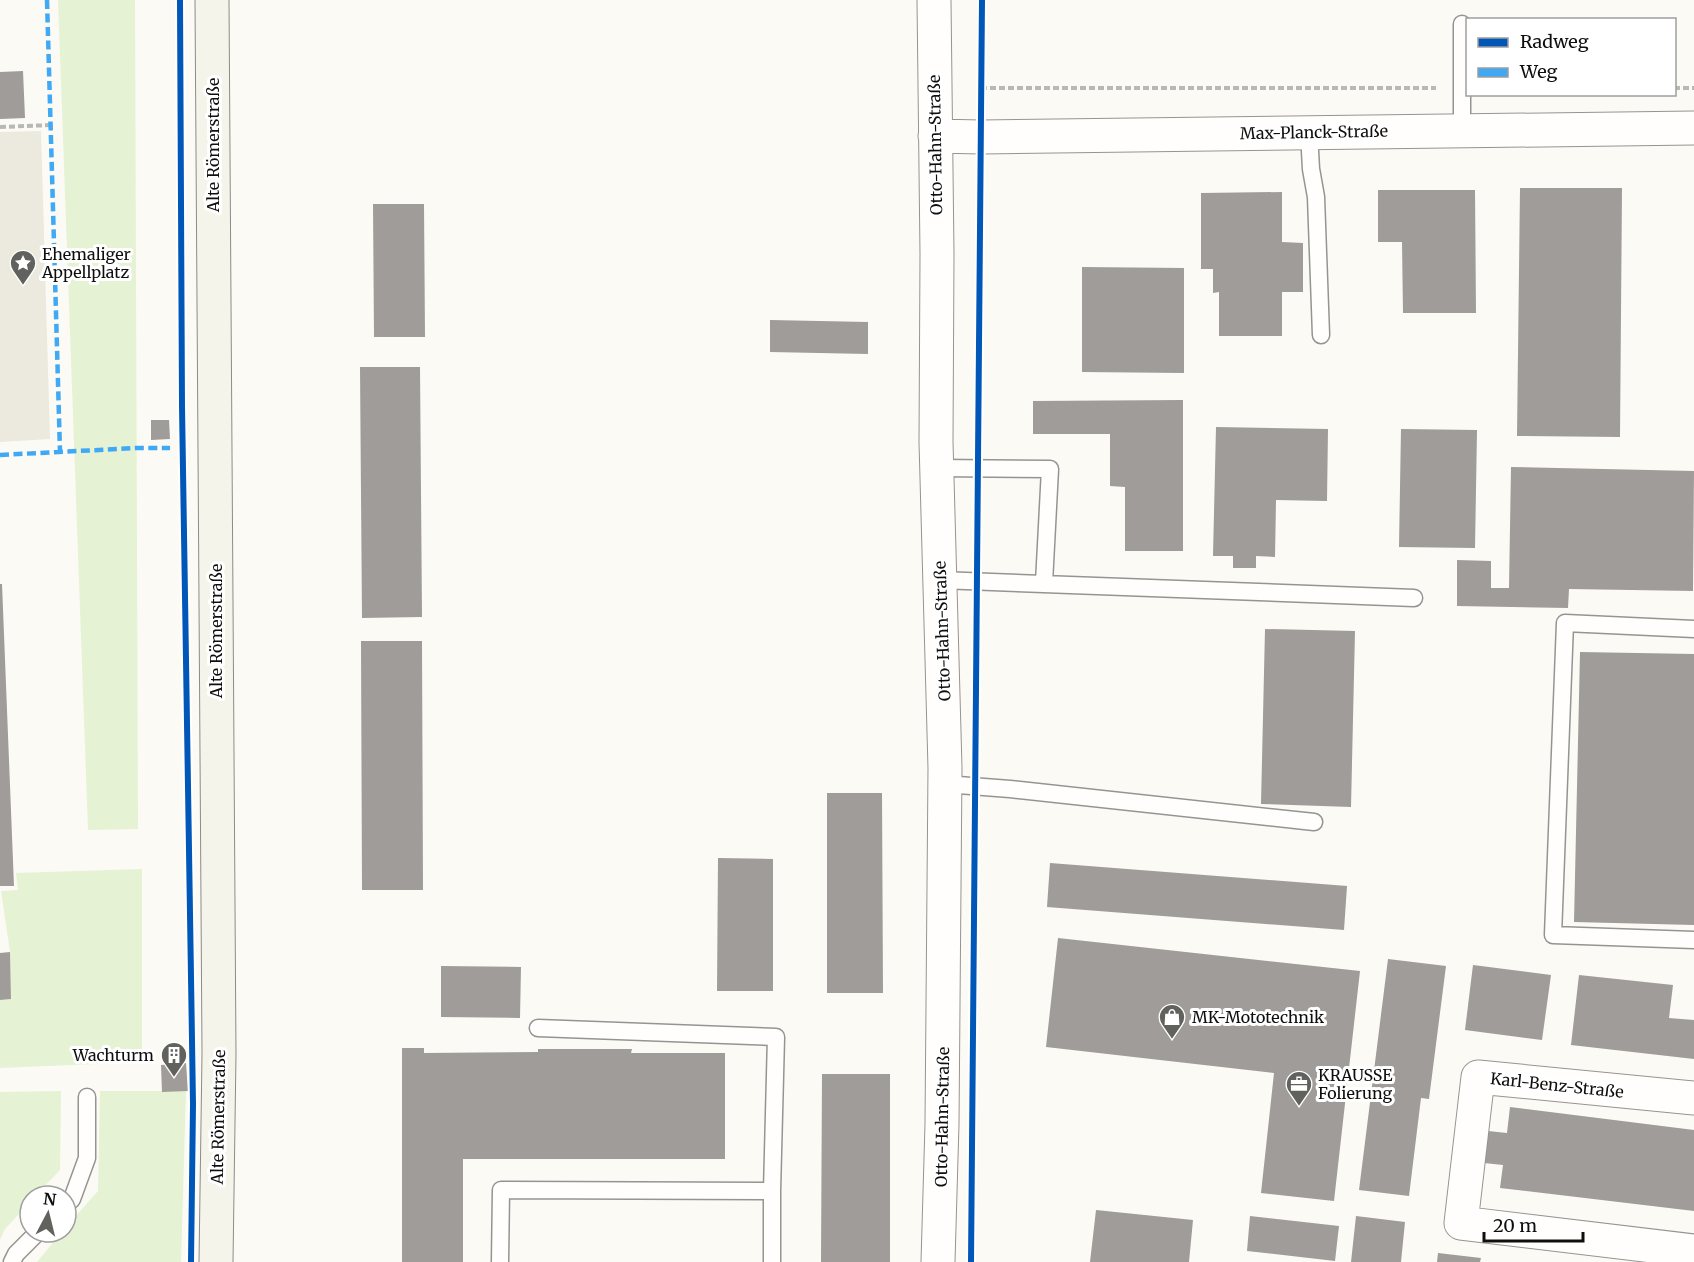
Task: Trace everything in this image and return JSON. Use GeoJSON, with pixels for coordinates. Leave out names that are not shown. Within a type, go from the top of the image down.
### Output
{"type":"FeatureCollection","features":[{"type":"Feature","properties":{"kind":"main road","name":"Alte Römerstraße"},"geometry":{"type":"LineString","coordinates":[[212,0],[219,1054],[216,1262]]}},
{"type":"Feature","properties":{"kind":"street","name":"Otto-Hahn-Straße"},"geometry":{"type":"LineString","coordinates":[[934,0],[937,468],[945,784],[942,1124],[938,1262]]}},
{"type":"Feature","properties":{"kind":"street","name":"Max-Planck-Straße"},"geometry":{"type":"LineString","coordinates":[[935,136],[1694,128]]}},
{"type":"Feature","properties":{"kind":"street","name":"Karl-Benz-Straße"},"geometry":{"type":"LineString","coordinates":[[1694,1098],[1478,1077],[1461,1223],[1694,1251]]}},
{"type":"Feature","properties":{"kind":"lane"},"geometry":{"type":"LineString","coordinates":[[1462,24],[1462,130]]}},
{"type":"Feature","properties":{"kind":"lane"},"geometry":{"type":"LineString","coordinates":[[1309,133],[1311,169],[1316,197],[1321,335]]}},
{"type":"Feature","properties":{"kind":"lane"},"geometry":{"type":"LineString","coordinates":[[937,468],[1050,469],[1044,583]]}},
{"type":"Feature","properties":{"kind":"lane"},"geometry":{"type":"LineString","coordinates":[[940,580],[1414,598]]}},
{"type":"Feature","properties":{"kind":"lane"},"geometry":{"type":"LineString","coordinates":[[1694,628],[1565,623],[1553,934],[1694,940]]}},
{"type":"Feature","properties":{"kind":"lane"},"geometry":{"type":"LineString","coordinates":[[945,784],[1022,790],[1314,822]]}},
{"type":"Feature","properties":{"kind":"lane"},"geometry":{"type":"LineString","coordinates":[[538,1028],[776,1037],[772,1262]]}},
{"type":"Feature","properties":{"kind":"lane"},"geometry":{"type":"LineString","coordinates":[[77,1184],[87,1158],[87,1097]]}},
{"type":"Feature","properties":{"kind":"lane"},"geometry":{"type":"LineString","coordinates":[[500,1262],[501,1190],[772,1191]]}},
{"type":"Feature","properties":{"kind":"lane"},"geometry":{"type":"LineString","coordinates":[[12,1262],[26,1244]]}},
{"type":"Feature","properties":{"kind":"path"},"geometry":{"type":"LineString","coordinates":[[981,88],[1462,88]]}},
{"type":"Feature","properties":{"kind":"path"},"geometry":{"type":"LineString","coordinates":[[1676,88],[1694,88]]}},
{"type":"Feature","properties":{"kind":"path"},"geometry":{"type":"LineString","coordinates":[[0,127],[52,125]]}},
{"type":"Feature","properties":{"kind":"green space"},"geometry":{"type":"Polygon","coordinates":[[[58,0],[135,0],[138,829],[88,830],[58,0]]]}},
{"type":"Feature","properties":{"kind":"green space"},"geometry":{"type":"Polygon","coordinates":[[[142,869],[142,1062],[0,1068],[0,1000],[11,999],[10,952],[1,891],[18,890],[16,873],[142,869]]]}},
{"type":"Feature","properties":{"kind":"green space"},"geometry":{"type":"Polygon","coordinates":[[[61,1091],[60,1170],[47,1184],[18,1184],[18,1215],[5,1229],[0,1240],[0,1092],[61,1091]]]}},
{"type":"Feature","properties":{"kind":"green space"},"geometry":{"type":"Polygon","coordinates":[[[100,1091],[186,1091],[181,1262],[37,1262],[52,1244],[78,1244],[78,1214],[98,1191],[100,1091]]]}},
{"type":"Feature","properties":{"kind":"shaded area","name":"Ehemaliger Appellplatz"},"geometry":{"type":"Polygon","coordinates":[[[41,131],[50,439],[0,442],[0,132],[41,131]]]}},
{"type":"Feature","properties":{"kind":"building"},"geometry":{"type":"Polygon","coordinates":[[[23,71],[25,118],[0,119],[0,72],[23,71]]]}},
{"type":"Feature","properties":{"kind":"building"},"geometry":{"type":"Polygon","coordinates":[[[1520,188],[1622,188],[1620,437],[1517,436],[1520,188]]]}},
{"type":"Feature","properties":{"kind":"building"},"geometry":{"type":"Polygon","coordinates":[[[1378,190],[1475,190],[1476,313],[1403,313],[1402,242],[1378,242],[1378,190]]]}},
{"type":"Feature","properties":{"kind":"building"},"geometry":{"type":"Polygon","coordinates":[[[1282,192],[1282,242],[1303,243],[1303,292],[1282,292],[1282,336],[1219,336],[1219,292],[1213,293],[1213,269],[1201,269],[1201,193],[1282,192]]]}},
{"type":"Feature","properties":{"kind":"building"},"geometry":{"type":"Polygon","coordinates":[[[373,204],[424,204],[425,337],[374,337],[373,204]]]}},
{"type":"Feature","properties":{"kind":"building"},"geometry":{"type":"Polygon","coordinates":[[[1082,267],[1184,268],[1184,373],[1082,372],[1082,267]]]}},
{"type":"Feature","properties":{"kind":"building"},"geometry":{"type":"Polygon","coordinates":[[[770,320],[868,322],[868,354],[770,352],[770,320]]]}},
{"type":"Feature","properties":{"kind":"building"},"geometry":{"type":"Polygon","coordinates":[[[360,367],[420,367],[422,617],[362,618],[360,367]]]}},
{"type":"Feature","properties":{"kind":"building"},"geometry":{"type":"Polygon","coordinates":[[[1183,400],[1183,551],[1125,551],[1125,487],[1110,486],[1110,434],[1033,434],[1033,401],[1183,400]]]}},
{"type":"Feature","properties":{"kind":"building"},"geometry":{"type":"Polygon","coordinates":[[[151,420],[169,420],[170,439],[151,440],[151,420]]]}},
{"type":"Feature","properties":{"kind":"building"},"geometry":{"type":"Polygon","coordinates":[[[1216,427],[1328,429],[1327,501],[1276,500],[1275,557],[1256,556],[1256,568],[1233,568],[1233,556],[1213,556],[1216,427]]]}},
{"type":"Feature","properties":{"kind":"building"},"geometry":{"type":"Polygon","coordinates":[[[1401,429],[1477,430],[1475,548],[1399,547],[1401,429]]]}},
{"type":"Feature","properties":{"kind":"building"},"geometry":{"type":"Polygon","coordinates":[[[1511,467],[1694,471],[1693,591],[1569,589],[1568,608],[1457,606],[1457,560],[1491,561],[1491,588],[1509,588],[1511,467]]]}},
{"type":"Feature","properties":{"kind":"building"},"geometry":{"type":"Polygon","coordinates":[[[0,584],[2,584],[14,886],[0,886],[0,584]]]}},
{"type":"Feature","properties":{"kind":"building"},"geometry":{"type":"Polygon","coordinates":[[[1265,629],[1355,631],[1351,807],[1261,804],[1265,629]]]}},
{"type":"Feature","properties":{"kind":"building"},"geometry":{"type":"Polygon","coordinates":[[[361,641],[422,641],[423,890],[362,890],[361,641]]]}},
{"type":"Feature","properties":{"kind":"building"},"geometry":{"type":"Polygon","coordinates":[[[1580,652],[1694,654],[1694,925],[1574,922],[1580,652]]]}},
{"type":"Feature","properties":{"kind":"building"},"geometry":{"type":"Polygon","coordinates":[[[827,793],[882,793],[883,993],[827,993],[827,793]]]}},
{"type":"Feature","properties":{"kind":"building"},"geometry":{"type":"Polygon","coordinates":[[[718,858],[773,859],[773,991],[717,991],[718,858]]]}},
{"type":"Feature","properties":{"kind":"building"},"geometry":{"type":"Polygon","coordinates":[[[1050,863],[1347,886],[1344,930],[1047,907],[1050,863]]]}},
{"type":"Feature","properties":{"kind":"building"},"geometry":{"type":"Polygon","coordinates":[[[1058,938],[1360,971],[1334,1201],[1261,1193],[1274,1073],[1046,1047],[1058,938]]]}},
{"type":"Feature","properties":{"kind":"building"},"geometry":{"type":"Polygon","coordinates":[[[10,952],[11,999],[0,1000],[0,953],[10,952]]]}},
{"type":"Feature","properties":{"kind":"building"},"geometry":{"type":"Polygon","coordinates":[[[1388,959],[1446,966],[1429,1099],[1421,1098],[1409,1196],[1359,1190],[1388,959]]]}},
{"type":"Feature","properties":{"kind":"building"},"geometry":{"type":"Polygon","coordinates":[[[1473,965],[1551,975],[1542,1040],[1465,1030],[1473,965]]]}},
{"type":"Feature","properties":{"kind":"building"},"geometry":{"type":"Polygon","coordinates":[[[441,966],[521,967],[520,1018],[441,1017],[441,966]]]}},
{"type":"Feature","properties":{"kind":"building"},"geometry":{"type":"Polygon","coordinates":[[[1579,975],[1673,985],[1669,1018],[1694,1020],[1694,1059],[1571,1045],[1579,975]]]}},
{"type":"Feature","properties":{"kind":"building"},"geometry":{"type":"Polygon","coordinates":[[[402,1048],[424,1048],[424,1053],[538,1052],[538,1049],[632,1049],[631,1053],[725,1053],[725,1159],[463,1159],[463,1262],[402,1262],[402,1048]]]}},
{"type":"Feature","properties":{"kind":"building","name":"Wachturm"},"geometry":{"type":"Polygon","coordinates":[[[186,1063],[188,1091],[162,1092],[161,1065],[186,1063]]]}},
{"type":"Feature","properties":{"kind":"building"},"geometry":{"type":"Polygon","coordinates":[[[822,1074],[890,1074],[890,1262],[821,1262],[822,1074]]]}},
{"type":"Feature","properties":{"kind":"building"},"geometry":{"type":"Polygon","coordinates":[[[1510,1107],[1694,1130],[1694,1211],[1500,1188],[1503,1165],[1484,1163],[1488,1131],[1507,1133],[1510,1107]]]}},
{"type":"Feature","properties":{"kind":"building"},"geometry":{"type":"Polygon","coordinates":[[[1096,1210],[1193,1220],[1189,1262],[1090,1262],[1096,1210]]]}},
{"type":"Feature","properties":{"kind":"building"},"geometry":{"type":"Polygon","coordinates":[[[1250,1216],[1339,1226],[1335,1261],[1247,1251],[1250,1216]]]}},
{"type":"Feature","properties":{"kind":"building"},"geometry":{"type":"Polygon","coordinates":[[[1356,1216],[1405,1222],[1401,1262],[1351,1262],[1356,1216]]]}},
{"type":"Feature","properties":{"kind":"building"},"geometry":{"type":"Polygon","coordinates":[[[1438,1253],[1481,1258],[1480,1262],[1437,1262],[1438,1253]]]}},
{"type":"Feature","properties":{"kind":"marked path"},"geometry":{"type":"LineString","coordinates":[[47,0],[60,452]]}},
{"type":"Feature","properties":{"kind":"marked path"},"geometry":{"type":"LineString","coordinates":[[0,455],[170,448]]}},
{"type":"Feature","properties":{"kind":"cycle path"},"geometry":{"type":"LineString","coordinates":[[180,0],[182,406],[193,1104],[191,1262]]}},
{"type":"Feature","properties":{"kind":"cycle path"},"geometry":{"type":"LineString","coordinates":[[971,1262],[982,0]]}},
{"type":"Feature","properties":{"kind":"place","name":"Ehemaliger Appellplatz"},"geometry":{"type":"Point","coordinates":[23,286]}},
{"type":"Feature","properties":{"kind":"place","name":"MK-Mototechnik"},"geometry":{"type":"Point","coordinates":[1172,1040]}},
{"type":"Feature","properties":{"kind":"place","name":"Wachturm"},"geometry":{"type":"Point","coordinates":[174,1078]}},
{"type":"Feature","properties":{"kind":"place","name":"KRAUSSE Folierung"},"geometry":{"type":"Point","coordinates":[1299,1107]}}]}
